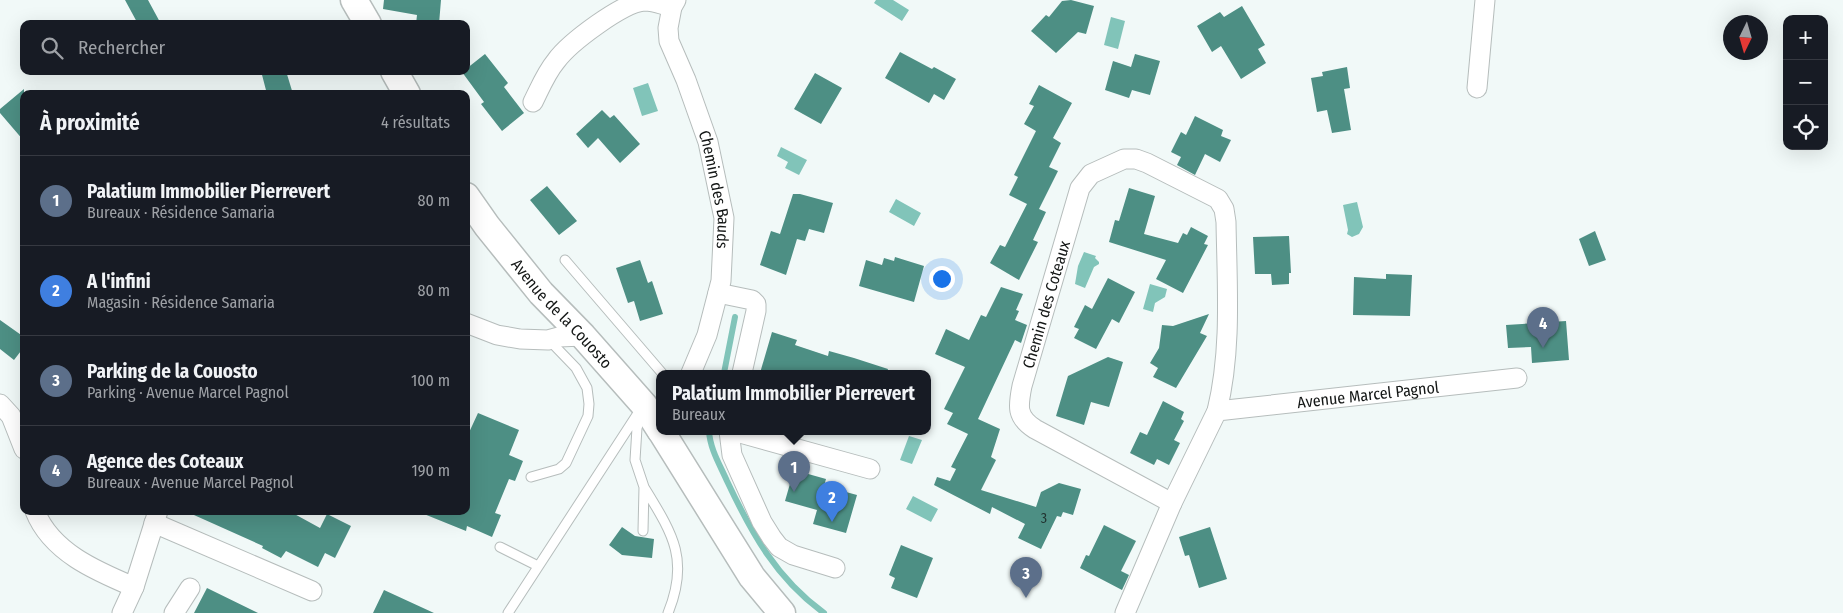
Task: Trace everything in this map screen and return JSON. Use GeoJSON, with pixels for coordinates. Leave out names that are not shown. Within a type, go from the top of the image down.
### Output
{"type":"FeatureCollection","features":[{"type":"Feature","properties":{"kind":"main road"},"geometry":{"type":"LineString","coordinates":[[354,0],[366,20]]}},
{"type":"Feature","properties":{"kind":"main road"},"geometry":{"type":"LineString","coordinates":[[396,75],[404,90]]}},
{"type":"Feature","properties":{"kind":"main road","name":"Avenue de la Couosto"},"geometry":{"type":"LineString","coordinates":[[470,202],[541,293],[583,336],[656,421]]}},
{"type":"Feature","properties":{"kind":"main road","name":"Avenue de la Couosto"},"geometry":{"type":"LineString","coordinates":[[665,435],[752,577],[778,611]]}},
{"type":"Feature","properties":{"kind":"street"},"geometry":{"type":"LineString","coordinates":[[1478,88],[1485,0]]}},
{"type":"Feature","properties":{"kind":"street","name":"Chemin des Bauds"},"geometry":{"type":"LineString","coordinates":[[533,102],[554,63],[590,30],[638,2],[650,1],[674,4],[668,28],[670,41],[708,142],[724,218],[723,270],[707,335],[693,370]]}},
{"type":"Feature","properties":{"kind":"street","name":"Chemin des Coteaux"},"geometry":{"type":"LineString","coordinates":[[1172,503],[1035,430],[1026,424],[1021,416],[1018,403],[1080,188],[1091,174],[1124,159],[1136,159],[1147,163],[1212,195],[1221,202],[1224,209],[1226,240],[1226,356],[1223,387],[1217,411]]}},
{"type":"Feature","properties":{"kind":"street"},"geometry":{"type":"LineString","coordinates":[[718,293],[752,300],[756,304],[743,370]]}},
{"type":"Feature","properties":{"kind":"street"},"geometry":{"type":"LineString","coordinates":[[470,325],[497,335],[520,339],[548,340],[559,337],[583,336]]}},
{"type":"Feature","properties":{"kind":"street","name":"Avenue Marcel Pagnol"},"geometry":{"type":"LineString","coordinates":[[1217,411],[1517,378]]}},
{"type":"Feature","properties":{"kind":"street"},"geometry":{"type":"LineString","coordinates":[[0,404],[11,416],[20,439]]}},
{"type":"Feature","properties":{"kind":"street"},"geometry":{"type":"LineString","coordinates":[[1125,613],[1172,503],[1217,411]]}},
{"type":"Feature","properties":{"kind":"street"},"geometry":{"type":"LineString","coordinates":[[730,435],[732,455],[762,522],[772,538],[793,555],[835,568]]}},
{"type":"Feature","properties":{"kind":"street"},"geometry":{"type":"LineString","coordinates":[[747,435],[870,470]]}},
{"type":"Feature","properties":{"kind":"street"},"geometry":{"type":"LineString","coordinates":[[38,515],[53,539],[72,555],[88,566],[134,587]]}},
{"type":"Feature","properties":{"kind":"street"},"geometry":{"type":"LineString","coordinates":[[122,613],[134,587],[156,517],[312,590]]}},
{"type":"Feature","properties":{"kind":"street"},"geometry":{"type":"LineString","coordinates":[[174,613],[190,588]]}},
{"type":"Feature","properties":{"kind":"lane"},"geometry":{"type":"LineString","coordinates":[[565,260],[659,370]]}},
{"type":"Feature","properties":{"kind":"lane"},"geometry":{"type":"LineString","coordinates":[[531,477],[560,469],[566,463],[588,416],[587,388],[576,368],[548,340]]}},
{"type":"Feature","properties":{"kind":"lane"},"geometry":{"type":"LineString","coordinates":[[656,421],[638,428],[635,460],[644,487],[669,527],[678,560],[678,579],[668,613]]}},
{"type":"Feature","properties":{"kind":"lane"},"geometry":{"type":"LineString","coordinates":[[508,613],[538,566],[656,421]]}},
{"type":"Feature","properties":{"kind":"lane"},"geometry":{"type":"LineString","coordinates":[[643,531],[644,487]]}},
{"type":"Feature","properties":{"kind":"lane"},"geometry":{"type":"LineString","coordinates":[[500,547],[538,566]]}},
{"type":"Feature","properties":{"kind":"shaded area"},"geometry":{"type":"Polygon","coordinates":[[[876,0],[893,0],[909,10],[902,21],[874,3],[876,0]]]}},
{"type":"Feature","properties":{"kind":"shaded area"},"geometry":{"type":"Polygon","coordinates":[[[1111,17],[1125,21],[1118,49],[1104,45],[1111,17]]]}},
{"type":"Feature","properties":{"kind":"shaded area"},"geometry":{"type":"Polygon","coordinates":[[[648,83],[658,111],[642,116],[633,88],[648,83]]]}},
{"type":"Feature","properties":{"kind":"shaded area"},"geometry":{"type":"Polygon","coordinates":[[[781,147],[807,160],[799,175],[785,168],[788,162],[777,156],[781,147]]]}},
{"type":"Feature","properties":{"kind":"shaded area"},"geometry":{"type":"Polygon","coordinates":[[[896,199],[921,213],[914,226],[889,212],[896,199]]]}},
{"type":"Feature","properties":{"kind":"shaded area"},"geometry":{"type":"Polygon","coordinates":[[[1357,202],[1363,227],[1359,234],[1352,237],[1347,234],[1348,230],[1343,205],[1357,202]]]}},
{"type":"Feature","properties":{"kind":"shaded area"},"geometry":{"type":"Polygon","coordinates":[[[1084,252],[1096,256],[1095,258],[1099,262],[1094,267],[1085,288],[1075,284],[1078,266],[1084,252]]]}},
{"type":"Feature","properties":{"kind":"shaded area"},"geometry":{"type":"Polygon","coordinates":[[[1150,284],[1167,289],[1165,297],[1155,303],[1153,312],[1143,309],[1150,284]]]}},
{"type":"Feature","properties":{"kind":"shaded area"},"geometry":{"type":"Polygon","coordinates":[[[909,436],[922,440],[912,464],[900,460],[909,436]]]}},
{"type":"Feature","properties":{"kind":"shaded area"},"geometry":{"type":"Polygon","coordinates":[[[913,496],[938,509],[931,522],[906,509],[913,496]]]}},
{"type":"Feature","properties":{"kind":"building"},"geometry":{"type":"Polygon","coordinates":[[[125,0],[148,0],[159,20],[136,20],[125,0]]]}},
{"type":"Feature","properties":{"kind":"building"},"geometry":{"type":"Polygon","coordinates":[[[384,0],[441,0],[439,20],[416,20],[417,15],[383,9],[384,0]]]}},
{"type":"Feature","properties":{"kind":"building"},"geometry":{"type":"Polygon","coordinates":[[[1071,0],[1094,6],[1086,34],[1078,32],[1056,53],[1031,31],[1046,15],[1049,17],[1062,1],[1071,0]]]}},
{"type":"Feature","properties":{"kind":"building"},"geometry":{"type":"Polygon","coordinates":[[[1242,6],[1265,45],[1258,49],[1266,63],[1241,79],[1221,46],[1212,52],[1197,26],[1220,12],[1224,17],[1242,6]]]}},
{"type":"Feature","properties":{"kind":"building"},"geometry":{"type":"Polygon","coordinates":[[[900,52],[956,79],[944,100],[934,94],[929,103],[885,78],[900,52]]]}},
{"type":"Feature","properties":{"kind":"building"},"geometry":{"type":"Polygon","coordinates":[[[485,54],[508,83],[504,87],[524,113],[502,131],[481,104],[484,102],[464,75],[470,75],[470,66],[485,54]]]}},
{"type":"Feature","properties":{"kind":"building"},"geometry":{"type":"Polygon","coordinates":[[[1135,54],[1160,61],[1150,95],[1132,90],[1129,98],[1105,90],[1113,61],[1131,67],[1135,54]]]}},
{"type":"Feature","properties":{"kind":"building"},"geometry":{"type":"Polygon","coordinates":[[[1347,67],[1350,88],[1344,89],[1351,130],[1332,133],[1327,110],[1317,112],[1311,78],[1323,76],[1322,72],[1347,67]]]}},
{"type":"Feature","properties":{"kind":"building"},"geometry":{"type":"Polygon","coordinates":[[[815,73],[842,88],[821,124],[794,109],[815,73]]]}},
{"type":"Feature","properties":{"kind":"building"},"geometry":{"type":"Polygon","coordinates":[[[262,75],[287,75],[292,90],[266,90],[262,75]]]}},
{"type":"Feature","properties":{"kind":"building"},"geometry":{"type":"Polygon","coordinates":[[[1039,85],[1072,103],[1053,138],[1061,143],[1049,167],[1058,171],[1039,209],[1046,212],[1033,240],[1038,242],[1019,280],[990,263],[1000,245],[1005,247],[1027,204],[1009,195],[1018,177],[1014,175],[1036,131],[1024,124],[1034,106],[1029,104],[1039,85]]]}},
{"type":"Feature","properties":{"kind":"building"},"geometry":{"type":"Polygon","coordinates":[[[20,92],[20,136],[0,113],[0,109],[20,92]]]}},
{"type":"Feature","properties":{"kind":"building"},"geometry":{"type":"Polygon","coordinates":[[[602,110],[610,118],[614,115],[640,144],[620,163],[598,138],[588,148],[576,134],[602,110]]]}},
{"type":"Feature","properties":{"kind":"building"},"geometry":{"type":"Polygon","coordinates":[[[1195,116],[1223,130],[1221,136],[1231,140],[1220,162],[1205,154],[1195,175],[1177,165],[1181,157],[1171,152],[1181,132],[1186,135],[1195,116]]]}},
{"type":"Feature","properties":{"kind":"building"},"geometry":{"type":"Polygon","coordinates":[[[547,186],[577,221],[559,235],[530,200],[547,186]]]}},
{"type":"Feature","properties":{"kind":"building"},"geometry":{"type":"Polygon","coordinates":[[[1129,188],[1155,196],[1144,234],[1178,243],[1183,233],[1187,235],[1191,227],[1208,236],[1204,244],[1208,245],[1183,293],[1156,279],[1166,260],[1109,242],[1115,220],[1119,221],[1129,188]]]}},
{"type":"Feature","properties":{"kind":"building"},"geometry":{"type":"Polygon","coordinates":[[[793,194],[800,194],[833,203],[824,233],[809,229],[805,241],[797,239],[786,275],[760,265],[771,231],[780,234],[793,194]]]}},
{"type":"Feature","properties":{"kind":"building"},"geometry":{"type":"Polygon","coordinates":[[[1595,231],[1606,260],[1589,266],[1579,239],[1595,231]]]}},
{"type":"Feature","properties":{"kind":"building"},"geometry":{"type":"Polygon","coordinates":[[[1289,236],[1291,273],[1289,273],[1289,284],[1272,285],[1271,274],[1255,274],[1253,237],[1289,236]]]}},
{"type":"Feature","properties":{"kind":"building"},"geometry":{"type":"Polygon","coordinates":[[[895,257],[924,266],[914,302],[859,286],[866,260],[882,265],[884,258],[894,261],[895,257]]]}},
{"type":"Feature","properties":{"kind":"building"},"geometry":{"type":"Polygon","coordinates":[[[640,260],[648,283],[652,281],[663,314],[640,321],[634,301],[628,303],[616,268],[640,260]]]}},
{"type":"Feature","properties":{"kind":"building"},"geometry":{"type":"Polygon","coordinates":[[[1386,274],[1412,275],[1410,316],[1353,315],[1354,277],[1386,279],[1386,274]]]}},
{"type":"Feature","properties":{"kind":"building"},"geometry":{"type":"Polygon","coordinates":[[[1108,278],[1135,292],[1119,323],[1112,319],[1096,349],[1074,338],[1079,329],[1074,327],[1085,305],[1092,309],[1108,278]]]}},
{"type":"Feature","properties":{"kind":"building"},"geometry":{"type":"Polygon","coordinates":[[[1001,287],[1023,294],[1016,310],[1019,311],[1015,320],[1027,325],[1021,343],[1015,340],[978,419],[1000,429],[991,457],[996,460],[981,490],[1036,507],[1041,492],[1059,483],[1081,489],[1073,515],[1063,512],[1061,517],[1057,516],[1041,549],[1018,538],[1025,524],[992,507],[990,514],[934,485],[937,477],[950,481],[956,469],[951,467],[968,434],[947,424],[953,413],[944,409],[965,367],[935,354],[946,329],[969,340],[981,315],[986,317],[1001,287]]]}},
{"type":"Feature","properties":{"kind":"building"},"geometry":{"type":"Polygon","coordinates":[[[1209,314],[1200,333],[1207,336],[1176,388],[1153,377],[1158,368],[1150,363],[1159,348],[1162,325],[1173,326],[1209,314]]]}},
{"type":"Feature","properties":{"kind":"building"},"geometry":{"type":"Polygon","coordinates":[[[0,320],[20,334],[20,352],[14,360],[0,349],[0,320]]]}},
{"type":"Feature","properties":{"kind":"building"},"geometry":{"type":"Polygon","coordinates":[[[1566,321],[1569,360],[1532,363],[1531,347],[1508,348],[1506,325],[1566,321]]]}},
{"type":"Feature","properties":{"kind":"building"},"geometry":{"type":"Polygon","coordinates":[[[772,332],[797,340],[795,345],[828,356],[829,351],[888,369],[888,370],[761,370],[772,332]]]}},
{"type":"Feature","properties":{"kind":"building"},"geometry":{"type":"Polygon","coordinates":[[[1108,357],[1123,362],[1109,407],[1091,402],[1084,425],[1056,416],[1068,376],[1108,357]]]}},
{"type":"Feature","properties":{"kind":"building"},"geometry":{"type":"Polygon","coordinates":[[[1163,401],[1184,412],[1181,419],[1184,421],[1174,440],[1180,443],[1169,465],[1157,459],[1154,465],[1130,453],[1140,432],[1147,435],[1163,401]]]}},
{"type":"Feature","properties":{"kind":"building"},"geometry":{"type":"Polygon","coordinates":[[[478,413],[519,430],[509,455],[523,461],[515,481],[509,479],[495,513],[501,515],[492,537],[467,526],[466,531],[426,515],[470,515],[470,430],[478,413]]]}},
{"type":"Feature","properties":{"kind":"building"},"geometry":{"type":"Polygon","coordinates":[[[794,470],[826,479],[824,486],[857,495],[846,533],[813,524],[817,510],[785,501],[794,470]]]}},
{"type":"Feature","properties":{"kind":"building"},"geometry":{"type":"Polygon","coordinates":[[[194,515],[296,515],[320,528],[326,515],[329,515],[351,526],[335,558],[325,553],[318,567],[286,551],[281,558],[262,548],[263,546],[194,515]]]}},
{"type":"Feature","properties":{"kind":"building"},"geometry":{"type":"Polygon","coordinates":[[[1104,525],[1136,541],[1121,571],[1129,575],[1122,590],[1080,568],[1086,555],[1089,556],[1104,525]]]}},
{"type":"Feature","properties":{"kind":"building"},"geometry":{"type":"Polygon","coordinates":[[[622,527],[635,536],[654,539],[652,558],[622,555],[609,545],[622,527]]]}},
{"type":"Feature","properties":{"kind":"building"},"geometry":{"type":"Polygon","coordinates":[[[1210,527],[1227,579],[1199,588],[1189,555],[1185,556],[1179,537],[1210,527]]]}},
{"type":"Feature","properties":{"kind":"building"},"geometry":{"type":"Polygon","coordinates":[[[901,545],[933,558],[917,598],[891,588],[895,578],[889,575],[901,545]]]}},
{"type":"Feature","properties":{"kind":"building"},"geometry":{"type":"Polygon","coordinates":[[[207,588],[258,613],[194,613],[207,588]]]}},
{"type":"Feature","properties":{"kind":"building"},"geometry":{"type":"Polygon","coordinates":[[[384,590],[434,613],[373,613],[384,590]]]}},
{"type":"Feature","properties":{"kind":"waterway"},"geometry":{"type":"LineString","coordinates":[[725,370],[735,317]]}},
{"type":"Feature","properties":{"kind":"waterway"},"geometry":{"type":"LineString","coordinates":[[710,435],[716,457],[756,537],[792,585],[824,613]]}},
{"type":"Feature","properties":{"kind":"place","name":"Agence des Coteaux"},"geometry":{"type":"Point","coordinates":[1543,348]}},
{"type":"Feature","properties":{"kind":"place","name":"Palatium Immobilier Pierrevert"},"geometry":{"type":"Point","coordinates":[794,492]}},
{"type":"Feature","properties":{"kind":"place","name":"A l'infini"},"geometry":{"type":"Point","coordinates":[832,522]}},
{"type":"Feature","properties":{"kind":"place","name":"Parking de la Couosto"},"geometry":{"type":"Point","coordinates":[1026,598]}}]}
